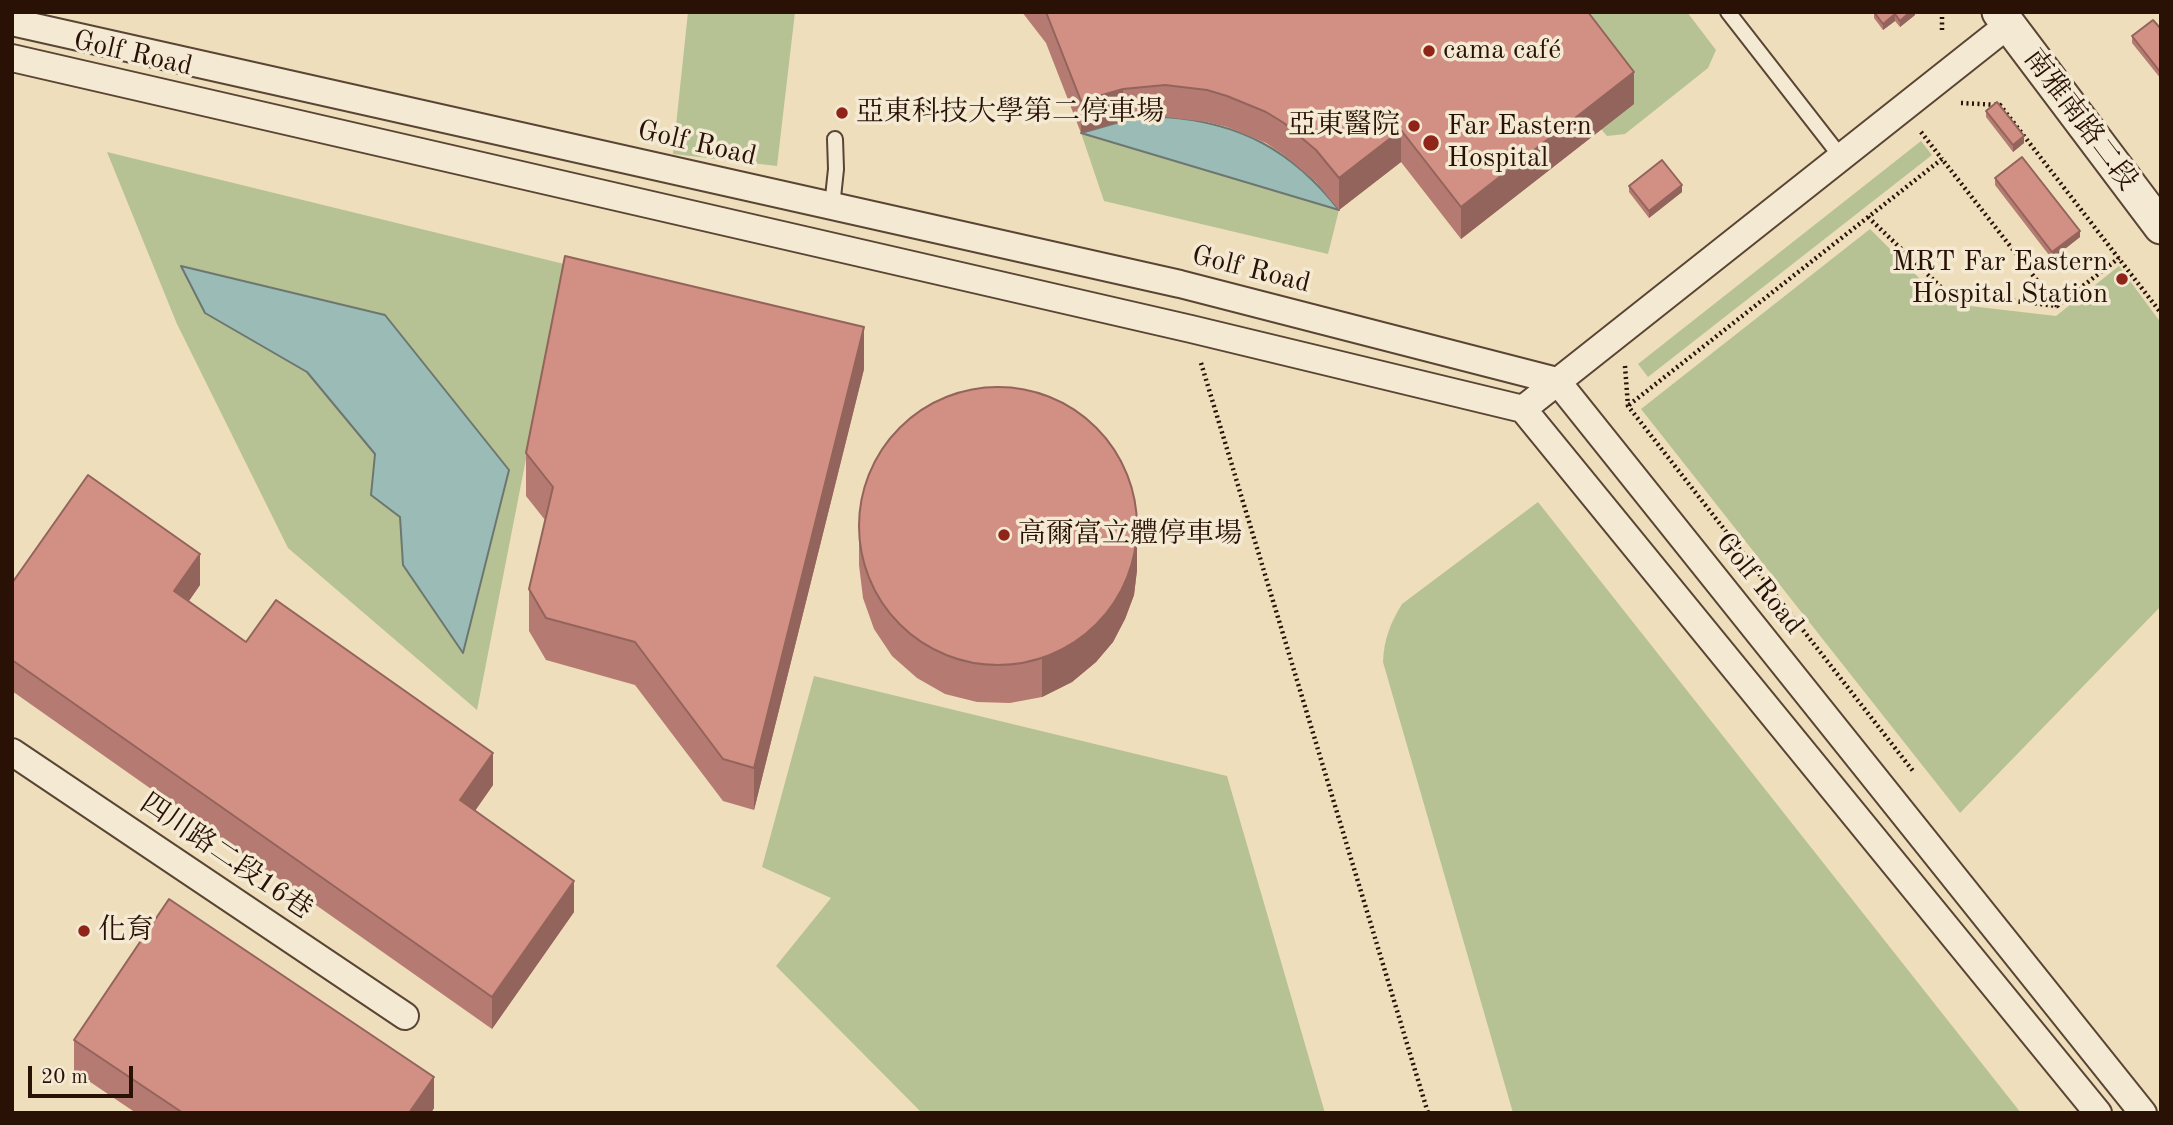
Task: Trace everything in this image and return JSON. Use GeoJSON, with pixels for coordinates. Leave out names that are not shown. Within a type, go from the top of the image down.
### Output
{"type":"FeatureCollection","features":[{"type":"Feature","properties":{"kind":"street"},"geometry":{"type":"LineString","coordinates":[[2003,19],[1841,157],[1523,409],[2098,1113]]}},
{"type":"Feature","properties":{"kind":"street","name":"南雅南路二段"},"geometry":{"type":"LineString","coordinates":[[2003,19],[2161,227]]}},
{"type":"Feature","properties":{"kind":"street","name":"Golf Road"},"geometry":{"type":"LineString","coordinates":[[12,22],[1181,284],[1557,381],[2143,1113]]}},
{"type":"Feature","properties":{"kind":"street","name":"Golf Road"},"geometry":{"type":"LineString","coordinates":[[12,58],[1191,329],[1523,409]]}},
{"type":"Feature","properties":{"kind":"street","name":"四川路二段16巷"},"geometry":{"type":"LineString","coordinates":[[12,751],[405,1016]]}},
{"type":"Feature","properties":{"kind":"lane"},"geometry":{"type":"LineString","coordinates":[[1728,12],[1841,157]]}},
{"type":"Feature","properties":{"kind":"lane"},"geometry":{"type":"LineString","coordinates":[[832,207],[836,169],[835,139]]}},
{"type":"Feature","properties":{"kind":"path"},"geometry":{"type":"LineString","coordinates":[[1942,12],[1942,30]]}},
{"type":"Feature","properties":{"kind":"path"},"geometry":{"type":"LineString","coordinates":[[1959,103],[2000,105],[2161,313]]}},
{"type":"Feature","properties":{"kind":"path"},"geometry":{"type":"LineString","coordinates":[[1910,141],[1931,125]]}},
{"type":"Feature","properties":{"kind":"path"},"geometry":{"type":"LineString","coordinates":[[1922,132],[2057,306]]}},
{"type":"Feature","properties":{"kind":"path"},"geometry":{"type":"LineString","coordinates":[[1628,406],[1942,159]]}},
{"type":"Feature","properties":{"kind":"path"},"geometry":{"type":"LineString","coordinates":[[1868,217],[1947,293],[2057,306],[2119,258]]}},
{"type":"Feature","properties":{"kind":"path"},"geometry":{"type":"LineString","coordinates":[[1191,329],[1428,1113]]}},
{"type":"Feature","properties":{"kind":"path"},"geometry":{"type":"LineString","coordinates":[[1625,362],[1628,406],[1920,780]]}},
{"type":"Feature","properties":{"kind":"green space"},"geometry":{"type":"Polygon","coordinates":[[[688,12],[795,12],[777,166],[673,154],[688,12]]]}},
{"type":"Feature","properties":{"kind":"green space"},"geometry":{"type":"Polygon","coordinates":[[[1594,12],[1687,12],[1716,50],[1708,68],[1625,134],[1607,136],[1601,129],[1575,27],[1594,12]]]}},
{"type":"Feature","properties":{"kind":"green space"},"geometry":{"type":"Polygon","coordinates":[[[1081,133],[1339,210],[1328,254],[1104,201],[1081,133]]]}},
{"type":"Feature","properties":{"kind":"green space"},"geometry":{"type":"Polygon","coordinates":[[[1921,141],[1932,155],[1648,377],[1638,364],[1921,141]]]}},
{"type":"Feature","properties":{"kind":"green space"},"geometry":{"type":"Polygon","coordinates":[[[107,152],[564,264],[477,710],[288,548],[177,324],[107,152]]]}},
{"type":"Feature","properties":{"kind":"green space"},"geometry":{"type":"Polygon","coordinates":[[[1870,229],[1944,303],[2056,316],[2119,266],[2161,323],[2161,606],[1960,813],[1641,409],[1870,229]]]}},
{"type":"Feature","properties":{"kind":"green space"},"geometry":{"type":"Polygon","coordinates":[[[1538,502],[2021,1113],[1513,1113],[1383,662],[1388,632],[1402,604],[1538,502]]]}},
{"type":"Feature","properties":{"kind":"green space"},"geometry":{"type":"Polygon","coordinates":[[[814,676],[1227,776],[1325,1113],[922,1113],[776,966],[831,898],[762,867],[814,676]]]}},
{"type":"Feature","properties":{"kind":"water"},"geometry":{"type":"Polygon","coordinates":[[[1165,117],[1217,125],[1263,143],[1303,171],[1339,210],[1081,133],[1123,121],[1165,117]]]}},
{"type":"Feature","properties":{"kind":"water"},"geometry":{"type":"Polygon","coordinates":[[[181,266],[385,315],[509,470],[463,653],[403,565],[400,517],[371,495],[375,454],[307,372],[205,313],[181,266]]]}},
{"type":"Feature","properties":{"kind":"building","name":"亞東醫院"},"geometry":{"type":"Polygon","coordinates":[[[1046,12],[1588,12],[1634,72],[1461,207],[1401,130],[1339,178],[1316,150],[1284,123],[1266,112],[1207,90],[1165,85],[1123,89],[1081,101],[1046,12]]]}},
{"type":"Feature","properties":{"kind":"building"},"geometry":{"type":"Polygon","coordinates":[[[1874,12],[1910,12],[1900,21],[1895,14],[1883,24],[1874,12]]]}},
{"type":"Feature","properties":{"kind":"building"},"geometry":{"type":"Polygon","coordinates":[[[2153,20],[2161,29],[2161,73],[2132,36],[2153,20]]]}},
{"type":"Feature","properties":{"kind":"building"},"geometry":{"type":"Polygon","coordinates":[[[1997,102],[2024,136],[2013,145],[1986,111],[1997,102]]]}},
{"type":"Feature","properties":{"kind":"building"},"geometry":{"type":"Polygon","coordinates":[[[2022,157],[2080,231],[2052,252],[1995,178],[2022,157]]]}},
{"type":"Feature","properties":{"kind":"building"},"geometry":{"type":"Polygon","coordinates":[[[1662,160],[1682,185],[1649,211],[1629,186],[1662,160]]]}},
{"type":"Feature","properties":{"kind":"building"},"geometry":{"type":"Polygon","coordinates":[[[565,256],[864,327],[754,768],[723,759],[635,642],[546,618],[529,589],[553,487],[526,453],[565,256]]]}},
{"type":"Feature","properties":{"kind":"building"},"geometry":{"type":"Polygon","coordinates":[[[998,387],[1025,390],[1051,398],[1075,411],[1096,428],[1113,449],[1126,473],[1134,499],[1137,526],[1134,553],[1126,579],[1113,603],[1096,624],[1075,641],[1051,654],[1025,662],[998,665],[971,662],[945,654],[921,641],[900,624],[883,603],[870,579],[862,553],[859,526],[862,499],[870,473],[883,449],[900,428],[921,411],[945,398],[971,390],[998,387]]]}},
{"type":"Feature","properties":{"kind":"building"},"geometry":{"type":"Polygon","coordinates":[[[88,475],[200,554],[174,591],[246,642],[276,600],[493,753],[460,800],[574,881],[492,997],[12,660],[12,583],[88,475]]]}},
{"type":"Feature","properties":{"kind":"building"},"geometry":{"type":"Polygon","coordinates":[[[169,899],[434,1077],[409,1113],[183,1113],[74,1040],[169,899]]]}},
{"type":"Feature","properties":{"kind":"place","name":"cama café"},"geometry":{"type":"Point","coordinates":[1429,51]}},
{"type":"Feature","properties":{"kind":"place","name":"亞東科技大學第二停車場"},"geometry":{"type":"Point","coordinates":[842,113]}},
{"type":"Feature","properties":{"kind":"place","name":"亞東醫院"},"geometry":{"type":"Point","coordinates":[1414,126]}},
{"type":"Feature","properties":{"kind":"place","name":"Far Eastern Hospital"},"geometry":{"type":"Point","coordinates":[1431,143]}},
{"type":"Feature","properties":{"kind":"place","name":"MRT Far Eastern Hospital Station"},"geometry":{"type":"Point","coordinates":[2122,279]}},
{"type":"Feature","properties":{"kind":"place","name":"高爾富立體停車場"},"geometry":{"type":"Point","coordinates":[1004,535]}},
{"type":"Feature","properties":{"kind":"place","name":"化育"},"geometry":{"type":"Point","coordinates":[84,931]}}]}
